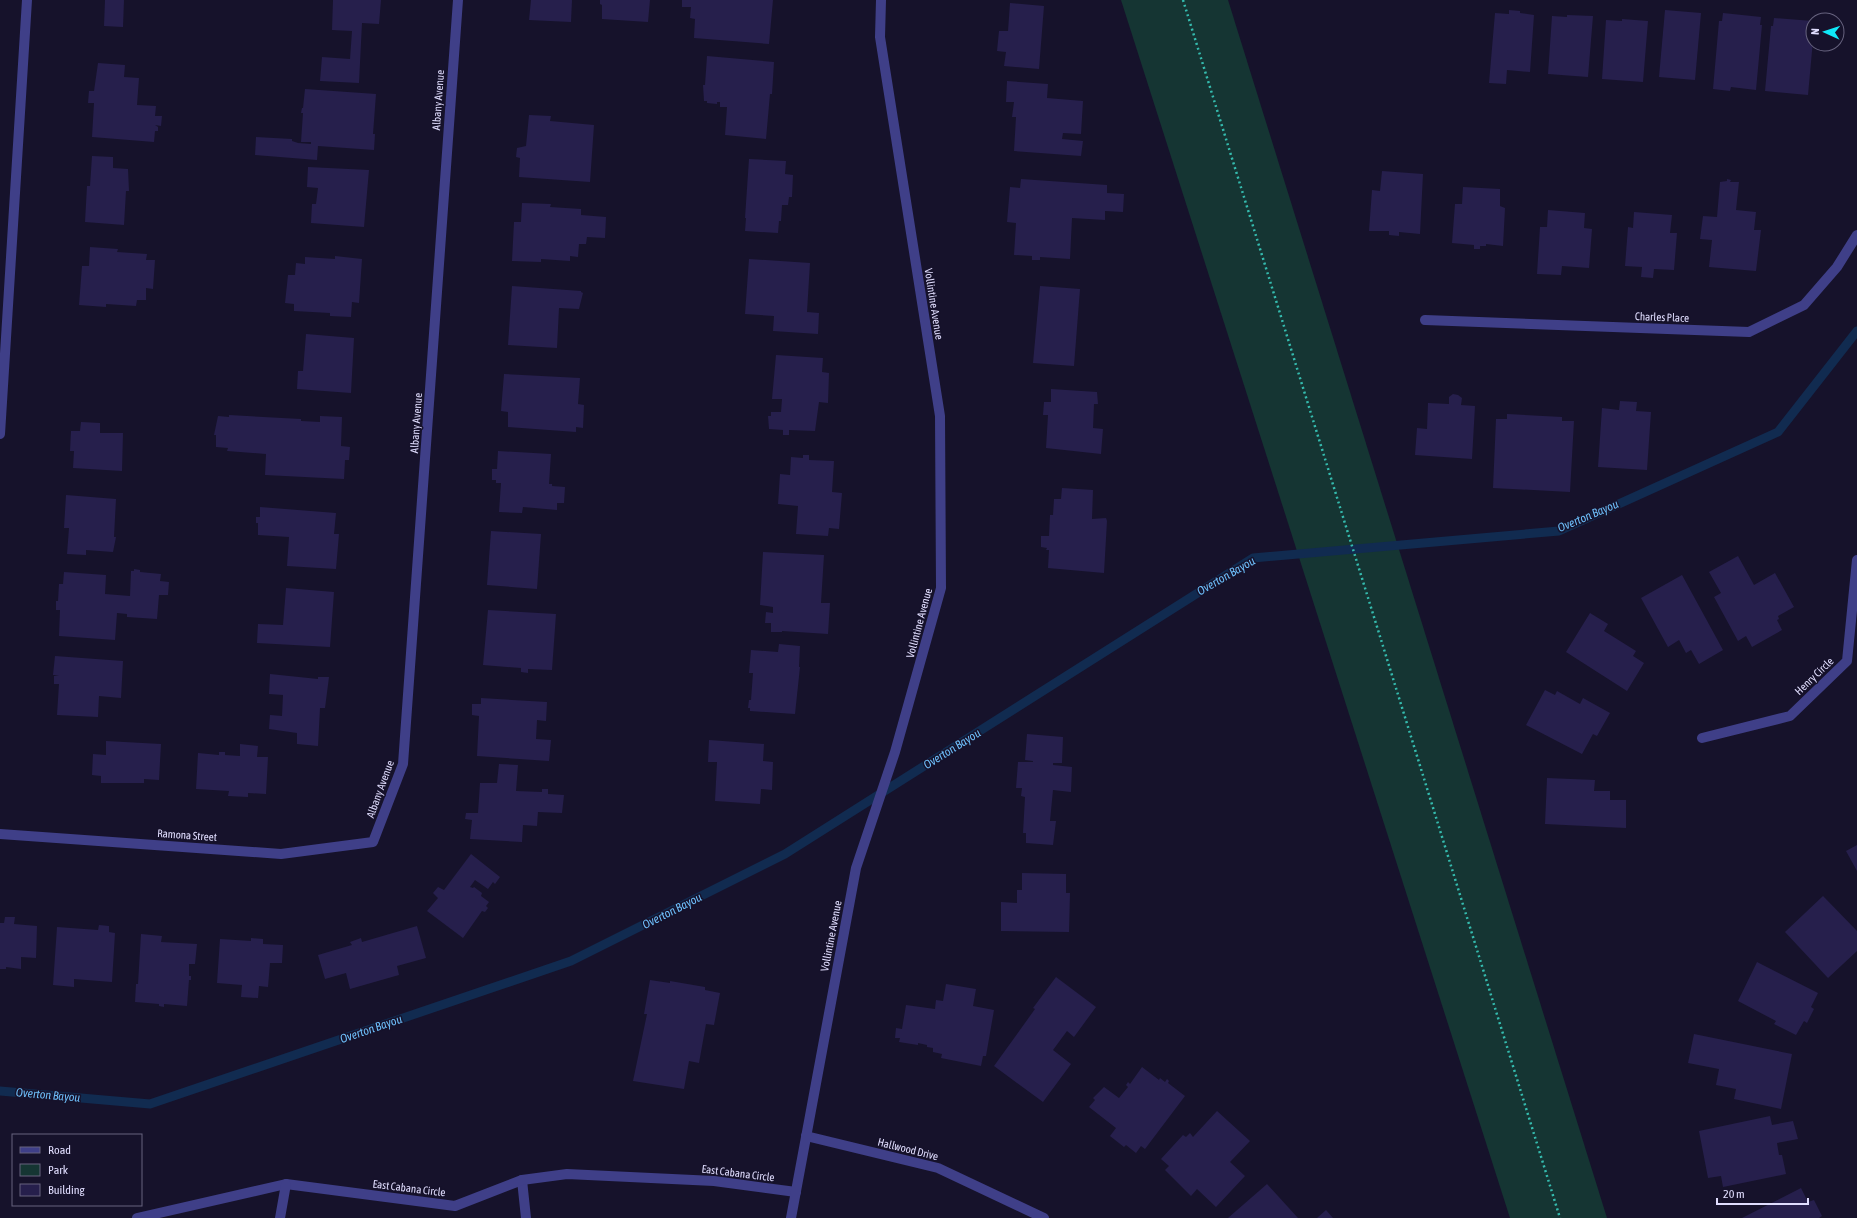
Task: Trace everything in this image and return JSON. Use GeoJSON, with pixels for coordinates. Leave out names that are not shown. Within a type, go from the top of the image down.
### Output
{"type":"FeatureCollection","features":[{"type":"Feature","properties":{"kind":"street"},"geometry":{"type":"LineString","coordinates":[[0,434],[27,0]]}},
{"type":"Feature","properties":{"kind":"street","name":"Albany Avenue"},"geometry":{"type":"LineString","coordinates":[[373,842],[403,764],[458,0]]}},
{"type":"Feature","properties":{"kind":"street","name":"Vollintine Avenue"},"geometry":{"type":"LineString","coordinates":[[791,1218],[856,868],[895,752],[941,588],[940,416],[880,37],[881,0]]}},
{"type":"Feature","properties":{"kind":"street","name":"Charles Place"},"geometry":{"type":"LineString","coordinates":[[1425,320],[1749,332],[1804,305],[1837,267],[1857,235]]}},
{"type":"Feature","properties":{"kind":"street","name":"Henry Circle"},"geometry":{"type":"LineString","coordinates":[[1702,738],[1790,716],[1847,661],[1857,560]]}},
{"type":"Feature","properties":{"kind":"street","name":"Ramona Street"},"geometry":{"type":"LineString","coordinates":[[0,834],[281,854],[373,842]]}},
{"type":"Feature","properties":{"kind":"street","name":"Hallwood Drive"},"geometry":{"type":"LineString","coordinates":[[806,1136],[938,1168],[1044,1218]]}},
{"type":"Feature","properties":{"kind":"street","name":"East Cabana Circle"},"geometry":{"type":"LineString","coordinates":[[137,1218],[286,1184],[455,1206],[522,1180],[567,1174],[707,1180],[796,1192]]}},
{"type":"Feature","properties":{"kind":"street"},"geometry":{"type":"LineString","coordinates":[[522,1180],[526,1218]]}},
{"type":"Feature","properties":{"kind":"street"},"geometry":{"type":"LineString","coordinates":[[280,1218],[286,1184]]}},
{"type":"Feature","properties":{"kind":"path"},"geometry":{"type":"LineString","coordinates":[[1183,0],[1560,1218]]}},
{"type":"Feature","properties":{"kind":"green space"},"geometry":{"type":"Polygon","coordinates":[[[1121,0],[1228,0],[1607,1218],[1510,1218],[1121,0]]]}},
{"type":"Feature","properties":{"kind":"building"},"geometry":{"type":"Polygon","coordinates":[[[105,0],[124,0],[123,27],[104,26],[105,0]]]}},
{"type":"Feature","properties":{"kind":"building"},"geometry":{"type":"Polygon","coordinates":[[[333,0],[381,0],[379,24],[362,23],[359,83],[320,81],[322,57],[350,59],[352,31],[332,30],[333,0]]]}},
{"type":"Feature","properties":{"kind":"building"},"geometry":{"type":"Polygon","coordinates":[[[531,0],[572,0],[571,22],[529,20],[531,0]]]}},
{"type":"Feature","properties":{"kind":"building"},"geometry":{"type":"Polygon","coordinates":[[[600,0],[650,0],[648,22],[602,19],[602,5],[600,4],[600,0]]]}},
{"type":"Feature","properties":{"kind":"building"},"geometry":{"type":"Polygon","coordinates":[[[682,0],[773,0],[769,44],[694,38],[695,19],[690,18],[691,7],[682,7],[682,0]]]}},
{"type":"Feature","properties":{"kind":"building"},"geometry":{"type":"Polygon","coordinates":[[[1010,3],[1044,6],[1039,69],[1004,66],[1006,52],[997,51],[999,31],[1008,31],[1010,3]]]}},
{"type":"Feature","properties":{"kind":"building"},"geometry":{"type":"Polygon","coordinates":[[[1509,10],[1534,15],[1530,72],[1507,70],[1506,84],[1489,83],[1495,13],[1509,14],[1509,10]]]}},
{"type":"Feature","properties":{"kind":"building"},"geometry":{"type":"Polygon","coordinates":[[[1665,10],[1701,13],[1695,80],[1659,77],[1665,10]]]}},
{"type":"Feature","properties":{"kind":"building"},"geometry":{"type":"Polygon","coordinates":[[[1723,13],[1761,17],[1760,25],[1762,25],[1756,90],[1731,87],[1730,91],[1713,89],[1719,21],[1722,21],[1723,13]]]}},
{"type":"Feature","properties":{"kind":"building"},"geometry":{"type":"Polygon","coordinates":[[[1567,15],[1593,16],[1588,77],[1548,74],[1552,16],[1567,17],[1567,15]]]}},
{"type":"Feature","properties":{"kind":"building"},"geometry":{"type":"Polygon","coordinates":[[[1774,18],[1805,20],[1805,52],[1812,52],[1808,95],[1765,91],[1771,26],[1773,26],[1774,18]]]}},
{"type":"Feature","properties":{"kind":"building"},"geometry":{"type":"Polygon","coordinates":[[[1622,19],[1648,21],[1643,82],[1602,79],[1606,20],[1622,21],[1622,19]]]}},
{"type":"Feature","properties":{"kind":"building"},"geometry":{"type":"Polygon","coordinates":[[[707,56],[774,62],[772,94],[770,94],[766,139],[725,135],[727,107],[720,107],[720,102],[717,102],[717,104],[707,103],[707,101],[704,101],[703,85],[705,85],[707,56]]]}},
{"type":"Feature","properties":{"kind":"building"},"geometry":{"type":"Polygon","coordinates":[[[98,63],[125,65],[124,77],[139,78],[137,105],[156,106],[155,116],[162,116],[161,126],[155,125],[158,127],[158,131],[155,131],[154,142],[92,137],[94,103],[88,103],[89,91],[94,91],[98,63]]]}},
{"type":"Feature","properties":{"kind":"building"},"geometry":{"type":"Polygon","coordinates":[[[1007,81],[1048,84],[1047,98],[1083,101],[1081,134],[1063,133],[1062,139],[1083,141],[1081,156],[1014,151],[1016,117],[1012,117],[1014,102],[1006,102],[1007,81]]]}},
{"type":"Feature","properties":{"kind":"building"},"geometry":{"type":"Polygon","coordinates":[[[305,89],[376,94],[373,134],[375,134],[374,150],[318,146],[317,160],[255,155],[256,137],[292,139],[292,141],[298,143],[311,144],[311,142],[301,142],[303,113],[301,113],[305,89]]]}},
{"type":"Feature","properties":{"kind":"building"},"geometry":{"type":"Polygon","coordinates":[[[529,115],[551,116],[550,121],[594,125],[590,182],[519,177],[520,158],[516,157],[517,148],[526,146],[529,115]]]}},
{"type":"Feature","properties":{"kind":"building"},"geometry":{"type":"Polygon","coordinates":[[[92,156],[113,157],[113,168],[128,169],[129,191],[126,191],[124,225],[85,222],[87,186],[90,186],[92,156]]]}},
{"type":"Feature","properties":{"kind":"building"},"geometry":{"type":"Polygon","coordinates":[[[749,159],[786,161],[785,174],[793,175],[792,197],[789,197],[788,205],[782,205],[781,221],[779,221],[778,233],[745,231],[749,159]]]}},
{"type":"Feature","properties":{"kind":"building"},"geometry":{"type":"Polygon","coordinates":[[[308,167],[369,170],[364,227],[311,223],[312,204],[316,204],[318,188],[307,187],[308,167]]]}},
{"type":"Feature","properties":{"kind":"building"},"geometry":{"type":"Polygon","coordinates":[[[1382,171],[1423,174],[1420,234],[1399,232],[1399,236],[1389,235],[1389,231],[1369,231],[1372,190],[1380,191],[1382,171]]]}},
{"type":"Feature","properties":{"kind":"building"},"geometry":{"type":"Polygon","coordinates":[[[1021,179],[1107,185],[1107,193],[1124,194],[1123,212],[1105,211],[1105,220],[1072,218],[1070,259],[1040,257],[1040,260],[1032,260],[1032,256],[1014,255],[1016,223],[1007,222],[1010,187],[1020,188],[1021,179]]]}},
{"type":"Feature","properties":{"kind":"building"},"geometry":{"type":"Polygon","coordinates":[[[1727,179],[1731,180],[1730,182],[1739,182],[1736,210],[1756,212],[1754,230],[1761,230],[1756,271],[1709,267],[1712,240],[1700,239],[1703,216],[1717,217],[1720,182],[1727,181],[1727,179]]]}},
{"type":"Feature","properties":{"kind":"building"},"geometry":{"type":"Polygon","coordinates":[[[1463,187],[1500,189],[1500,206],[1505,208],[1503,246],[1486,244],[1486,246],[1480,246],[1480,249],[1474,249],[1474,245],[1452,243],[1455,204],[1462,204],[1463,187]]]}},
{"type":"Feature","properties":{"kind":"building"},"geometry":{"type":"Polygon","coordinates":[[[522,203],[551,204],[550,207],[581,209],[581,215],[606,217],[605,238],[587,237],[586,244],[579,244],[578,257],[570,256],[570,261],[541,259],[541,262],[512,261],[514,222],[521,222],[522,203]]]}},
{"type":"Feature","properties":{"kind":"building"},"geometry":{"type":"Polygon","coordinates":[[[1548,210],[1585,213],[1584,228],[1592,229],[1589,268],[1562,266],[1561,275],[1537,274],[1540,227],[1547,227],[1548,210]]]}},
{"type":"Feature","properties":{"kind":"building"},"geometry":{"type":"Polygon","coordinates":[[[1634,212],[1672,215],[1670,233],[1677,233],[1674,270],[1654,269],[1653,278],[1641,277],[1642,267],[1625,266],[1628,227],[1633,228],[1634,212]]]}},
{"type":"Feature","properties":{"kind":"building"},"geometry":{"type":"Polygon","coordinates":[[[90,247],[118,249],[117,252],[147,254],[146,260],[155,260],[153,289],[146,288],[146,300],[137,300],[136,306],[106,304],[106,307],[79,305],[82,266],[89,266],[90,247]]]}},
{"type":"Feature","properties":{"kind":"building"},"geometry":{"type":"Polygon","coordinates":[[[335,256],[362,259],[359,303],[352,302],[351,317],[330,316],[330,313],[294,311],[294,304],[285,303],[288,275],[295,275],[296,263],[305,264],[305,257],[335,259],[335,256]]]}},
{"type":"Feature","properties":{"kind":"building"},"geometry":{"type":"Polygon","coordinates":[[[749,259],[810,263],[807,312],[819,313],[818,334],[773,331],[774,316],[745,314],[749,259]]]}},
{"type":"Feature","properties":{"kind":"building"},"geometry":{"type":"Polygon","coordinates":[[[512,286],[581,291],[583,293],[579,309],[559,308],[557,348],[508,345],[512,286]]]}},
{"type":"Feature","properties":{"kind":"building"},"geometry":{"type":"Polygon","coordinates":[[[1040,286],[1080,289],[1074,366],[1033,363],[1040,286]]]}},
{"type":"Feature","properties":{"kind":"building"},"geometry":{"type":"Polygon","coordinates":[[[306,334],[354,338],[351,393],[297,389],[298,371],[303,371],[306,334]]]}},
{"type":"Feature","properties":{"kind":"building"},"geometry":{"type":"Polygon","coordinates":[[[776,355],[823,358],[822,372],[829,373],[828,403],[819,402],[815,431],[789,430],[789,435],[783,435],[783,430],[769,429],[768,416],[771,416],[771,412],[781,412],[782,399],[772,399],[776,355]]]}},
{"type":"Feature","properties":{"kind":"building"},"geometry":{"type":"Polygon","coordinates":[[[504,374],[580,378],[578,404],[584,405],[583,428],[576,427],[576,432],[508,427],[508,412],[501,411],[504,374]]]}},
{"type":"Feature","properties":{"kind":"building"},"geometry":{"type":"Polygon","coordinates":[[[1051,389],[1097,392],[1098,404],[1094,404],[1093,428],[1103,429],[1101,454],[1046,448],[1048,415],[1043,415],[1044,402],[1051,402],[1051,389]]]}},
{"type":"Feature","properties":{"kind":"building"},"geometry":{"type":"Polygon","coordinates":[[[1453,394],[1462,398],[1461,405],[1475,406],[1472,459],[1415,455],[1417,428],[1427,429],[1428,403],[1449,404],[1449,397],[1453,394]]]}},
{"type":"Feature","properties":{"kind":"building"},"geometry":{"type":"Polygon","coordinates":[[[1620,401],[1637,402],[1636,411],[1651,412],[1647,470],[1598,467],[1602,408],[1619,410],[1620,401]]]}},
{"type":"Feature","properties":{"kind":"building"},"geometry":{"type":"Polygon","coordinates":[[[1507,414],[1562,417],[1562,421],[1574,421],[1570,492],[1493,488],[1496,419],[1507,419],[1507,414]]]}},
{"type":"Feature","properties":{"kind":"building"},"geometry":{"type":"Polygon","coordinates":[[[229,415],[301,419],[301,421],[320,422],[320,416],[342,417],[341,446],[350,447],[349,460],[345,460],[344,479],[265,475],[266,454],[227,451],[228,448],[216,447],[216,435],[214,435],[218,416],[229,417],[229,415]]]}},
{"type":"Feature","properties":{"kind":"building"},"geometry":{"type":"Polygon","coordinates":[[[81,422],[100,423],[100,433],[123,433],[122,471],[73,468],[74,451],[70,451],[71,431],[80,431],[81,422]]]}},
{"type":"Feature","properties":{"kind":"building"},"geometry":{"type":"Polygon","coordinates":[[[498,451],[551,454],[549,484],[552,484],[552,486],[565,487],[564,503],[557,503],[557,510],[523,507],[522,513],[499,512],[501,483],[496,483],[496,480],[492,480],[492,469],[497,469],[498,451]]]}},
{"type":"Feature","properties":{"kind":"building"},"geometry":{"type":"Polygon","coordinates":[[[803,455],[809,455],[809,460],[834,461],[832,492],[842,493],[839,529],[829,528],[828,536],[796,534],[798,506],[778,504],[780,474],[790,475],[791,457],[803,458],[803,455]]]}},
{"type":"Feature","properties":{"kind":"building"},"geometry":{"type":"Polygon","coordinates":[[[1062,488],[1093,490],[1092,519],[1106,518],[1107,521],[1104,573],[1048,568],[1049,550],[1041,547],[1041,536],[1049,536],[1050,515],[1053,515],[1054,499],[1061,499],[1062,488]]]}},
{"type":"Feature","properties":{"kind":"building"},"geometry":{"type":"Polygon","coordinates":[[[66,495],[116,499],[114,537],[116,537],[113,552],[86,550],[86,555],[67,554],[69,528],[64,528],[66,495]]]}},
{"type":"Feature","properties":{"kind":"building"},"geometry":{"type":"Polygon","coordinates":[[[260,507],[336,513],[334,534],[339,534],[336,569],[287,566],[289,537],[258,535],[258,523],[256,523],[256,517],[260,517],[260,507]]]}},
{"type":"Feature","properties":{"kind":"building"},"geometry":{"type":"Polygon","coordinates":[[[491,531],[541,534],[537,589],[487,585],[491,531]]]}},
{"type":"Feature","properties":{"kind":"building"},"geometry":{"type":"Polygon","coordinates":[[[763,552],[824,555],[821,603],[830,603],[828,634],[782,631],[771,632],[771,623],[765,623],[766,612],[773,613],[773,607],[760,605],[763,552]]]}},
{"type":"Feature","properties":{"kind":"building"},"geometry":{"type":"Polygon","coordinates":[[[1738,556],[1754,585],[1775,573],[1794,607],[1778,616],[1779,619],[1777,620],[1782,630],[1752,647],[1746,636],[1738,641],[1714,597],[1721,593],[1709,572],[1738,556]]]}},
{"type":"Feature","properties":{"kind":"building"},"geometry":{"type":"Polygon","coordinates":[[[134,569],[140,570],[140,572],[161,574],[160,581],[169,582],[168,595],[159,595],[157,619],[127,617],[127,614],[117,613],[115,640],[59,636],[60,610],[56,610],[56,601],[58,601],[59,584],[63,584],[64,572],[106,575],[105,594],[130,596],[131,571],[134,571],[134,569]]]}},
{"type":"Feature","properties":{"kind":"building"},"geometry":{"type":"Polygon","coordinates":[[[1682,575],[1723,650],[1699,664],[1691,650],[1686,653],[1679,640],[1668,647],[1641,598],[1682,575]]]}},
{"type":"Feature","properties":{"kind":"building"},"geometry":{"type":"Polygon","coordinates":[[[286,588],[334,592],[330,647],[257,643],[258,624],[283,625],[286,588]]]}},
{"type":"Feature","properties":{"kind":"building"},"geometry":{"type":"Polygon","coordinates":[[[488,610],[556,614],[552,670],[528,669],[528,673],[521,672],[521,668],[483,665],[488,610]]]}},
{"type":"Feature","properties":{"kind":"building"},"geometry":{"type":"Polygon","coordinates":[[[1590,613],[1608,624],[1604,631],[1636,651],[1633,656],[1644,663],[1627,691],[1566,652],[1590,613]]]}},
{"type":"Feature","properties":{"kind":"building"},"geometry":{"type":"Polygon","coordinates":[[[779,644],[800,646],[800,667],[795,714],[750,711],[750,708],[748,708],[749,700],[751,700],[753,673],[749,673],[751,650],[778,652],[779,644]]]}},
{"type":"Feature","properties":{"kind":"building"},"geometry":{"type":"Polygon","coordinates":[[[55,656],[123,661],[121,698],[99,696],[98,717],[57,715],[59,684],[54,684],[54,676],[59,675],[53,675],[55,656]]]}},
{"type":"Feature","properties":{"kind":"building"},"geometry":{"type":"Polygon","coordinates":[[[270,674],[318,679],[318,677],[329,677],[325,708],[320,708],[318,746],[297,744],[297,733],[269,729],[270,715],[282,716],[283,695],[269,694],[270,674]]]}},
{"type":"Feature","properties":{"kind":"building"},"geometry":{"type":"Polygon","coordinates":[[[1545,690],[1555,695],[1557,691],[1580,704],[1583,698],[1610,713],[1597,736],[1593,734],[1582,754],[1526,725],[1545,690]]]}},
{"type":"Feature","properties":{"kind":"building"},"geometry":{"type":"Polygon","coordinates":[[[481,698],[547,702],[546,721],[537,720],[536,739],[551,740],[549,761],[477,756],[479,716],[472,715],[472,704],[481,704],[481,698]]]}},
{"type":"Feature","properties":{"kind":"building"},"geometry":{"type":"Polygon","coordinates":[[[1027,734],[1063,737],[1062,763],[1053,763],[1053,765],[1072,767],[1071,792],[1053,790],[1050,821],[1056,821],[1053,845],[1026,843],[1026,833],[1023,833],[1025,797],[1021,796],[1022,788],[1016,788],[1018,762],[1033,762],[1025,760],[1027,734]]]}},
{"type":"Feature","properties":{"kind":"building"},"geometry":{"type":"Polygon","coordinates":[[[709,740],[764,744],[763,761],[773,762],[772,790],[761,789],[760,804],[715,801],[717,762],[708,762],[709,740]]]}},
{"type":"Feature","properties":{"kind":"building"},"geometry":{"type":"Polygon","coordinates":[[[106,741],[161,744],[159,780],[144,779],[144,783],[101,783],[101,776],[92,775],[93,754],[106,755],[106,741]]]}},
{"type":"Feature","properties":{"kind":"building"},"geometry":{"type":"Polygon","coordinates":[[[240,744],[258,746],[257,757],[268,757],[266,794],[248,793],[248,797],[228,796],[229,791],[196,789],[198,753],[219,755],[219,752],[225,752],[225,755],[240,756],[240,744]]]}},
{"type":"Feature","properties":{"kind":"building"},"geometry":{"type":"Polygon","coordinates":[[[499,764],[518,765],[516,791],[542,792],[542,789],[548,789],[548,794],[564,795],[562,813],[538,812],[537,826],[523,825],[522,842],[470,839],[472,820],[465,819],[466,813],[478,813],[480,783],[497,783],[499,764]]]}},
{"type":"Feature","properties":{"kind":"building"},"geometry":{"type":"Polygon","coordinates":[[[1547,778],[1595,780],[1594,791],[1610,791],[1610,800],[1626,800],[1626,828],[1545,824],[1547,778]]]}},
{"type":"Feature","properties":{"kind":"building"},"geometry":{"type":"Polygon","coordinates":[[[1857,845],[1857,871],[1846,851],[1857,845]]]}},
{"type":"Feature","properties":{"kind":"building"},"geometry":{"type":"Polygon","coordinates":[[[471,854],[500,877],[495,884],[493,882],[488,889],[475,880],[470,887],[474,887],[482,893],[481,896],[489,902],[486,906],[488,908],[485,912],[482,911],[463,938],[427,911],[438,898],[433,893],[438,887],[444,890],[471,854]]]}},
{"type":"Feature","properties":{"kind":"building"},"geometry":{"type":"Polygon","coordinates":[[[1022,873],[1066,874],[1066,893],[1070,893],[1069,932],[1001,931],[1001,902],[1017,903],[1017,890],[1022,890],[1022,873]]]}},
{"type":"Feature","properties":{"kind":"building"},"geometry":{"type":"Polygon","coordinates":[[[1823,896],[1857,931],[1857,951],[1828,978],[1785,932],[1823,896]]]}},
{"type":"Feature","properties":{"kind":"building"},"geometry":{"type":"Polygon","coordinates":[[[5,917],[15,917],[14,924],[37,926],[36,958],[21,957],[21,969],[6,967],[6,969],[0,969],[0,923],[4,923],[5,917]]]}},
{"type":"Feature","properties":{"kind":"building"},"geometry":{"type":"Polygon","coordinates":[[[99,925],[109,926],[109,932],[115,933],[112,982],[74,979],[74,987],[53,985],[57,927],[98,930],[99,925]]]}},
{"type":"Feature","properties":{"kind":"building"},"geometry":{"type":"Polygon","coordinates":[[[417,926],[426,958],[397,966],[399,975],[350,989],[346,973],[325,979],[318,955],[352,945],[350,942],[361,938],[362,942],[417,926]]]}},
{"type":"Feature","properties":{"kind":"building"},"geometry":{"type":"Polygon","coordinates":[[[141,934],[162,936],[161,942],[197,944],[195,964],[189,964],[189,976],[191,976],[191,980],[189,980],[187,1006],[164,1004],[164,1007],[159,1006],[159,1004],[135,1002],[136,984],[138,984],[141,934]]]}},
{"type":"Feature","properties":{"kind":"building"},"geometry":{"type":"Polygon","coordinates":[[[251,938],[263,939],[263,944],[283,945],[282,963],[270,963],[268,987],[259,986],[258,998],[241,997],[242,985],[217,983],[220,939],[251,941],[251,938]]]}},
{"type":"Feature","properties":{"kind":"building"},"geometry":{"type":"Polygon","coordinates":[[[1757,962],[1818,993],[1811,1007],[1814,1009],[1807,1023],[1804,1021],[1796,1035],[1774,1024],[1776,1021],[1738,1001],[1757,962]]]}},
{"type":"Feature","properties":{"kind":"building"},"geometry":{"type":"Polygon","coordinates":[[[1056,977],[1096,1007],[1074,1037],[1067,1031],[1053,1050],[1071,1064],[1043,1102],[994,1066],[1056,977]]]}},
{"type":"Feature","properties":{"kind":"building"},"geometry":{"type":"Polygon","coordinates":[[[650,980],[670,983],[670,981],[705,987],[705,990],[720,993],[714,1025],[706,1024],[699,1063],[689,1061],[684,1089],[633,1081],[647,1014],[644,1014],[650,980]]]}},
{"type":"Feature","properties":{"kind":"building"},"geometry":{"type":"Polygon","coordinates":[[[946,984],[976,989],[973,1006],[994,1010],[986,1056],[983,1056],[981,1066],[941,1058],[942,1054],[933,1052],[933,1048],[927,1047],[927,1045],[899,1042],[900,1038],[895,1038],[896,1028],[902,1029],[906,1005],[935,1009],[936,1000],[943,1001],[946,984]]]}},
{"type":"Feature","properties":{"kind":"building"},"geometry":{"type":"Polygon","coordinates":[[[1694,1034],[1792,1054],[1781,1109],[1734,1099],[1736,1089],[1716,1085],[1719,1069],[1688,1063],[1694,1034]]]}},
{"type":"Feature","properties":{"kind":"building"},"geometry":{"type":"Polygon","coordinates":[[[1142,1067],[1159,1080],[1160,1078],[1165,1082],[1167,1079],[1169,1081],[1168,1083],[1185,1096],[1145,1149],[1141,1146],[1136,1153],[1126,1145],[1124,1147],[1110,1136],[1116,1128],[1089,1107],[1095,1100],[1093,1098],[1104,1087],[1119,1098],[1128,1087],[1126,1085],[1128,1082],[1130,1084],[1142,1067]]]}},
{"type":"Feature","properties":{"kind":"building"},"geometry":{"type":"Polygon","coordinates":[[[1217,1111],[1250,1141],[1230,1162],[1245,1176],[1216,1207],[1197,1189],[1191,1196],[1165,1170],[1169,1166],[1161,1159],[1183,1135],[1186,1137],[1190,1133],[1193,1137],[1217,1111]]]}},
{"type":"Feature","properties":{"kind":"building"},"geometry":{"type":"Polygon","coordinates":[[[1770,1116],[1772,1125],[1793,1121],[1798,1139],[1777,1143],[1779,1155],[1782,1155],[1786,1174],[1723,1187],[1721,1176],[1708,1178],[1699,1131],[1770,1116]]]}},
{"type":"Feature","properties":{"kind":"building"},"geometry":{"type":"Polygon","coordinates":[[[1267,1184],[1298,1218],[1228,1218],[1267,1184]]]}},
{"type":"Feature","properties":{"kind":"building"},"geometry":{"type":"Polygon","coordinates":[[[1801,1188],[1808,1202],[1814,1200],[1822,1216],[1819,1218],[1742,1218],[1801,1188]]]}},
{"type":"Feature","properties":{"kind":"building"},"geometry":{"type":"Polygon","coordinates":[[[1326,1210],[1333,1218],[1317,1218],[1326,1210]]]}},
{"type":"Feature","properties":{"kind":"waterway","name":"Overton Bayou"},"geometry":{"type":"LineString","coordinates":[[0,1091],[150,1104],[571,961],[785,854],[1253,558],[1559,531],[1778,432],[1857,331]]}}]}
